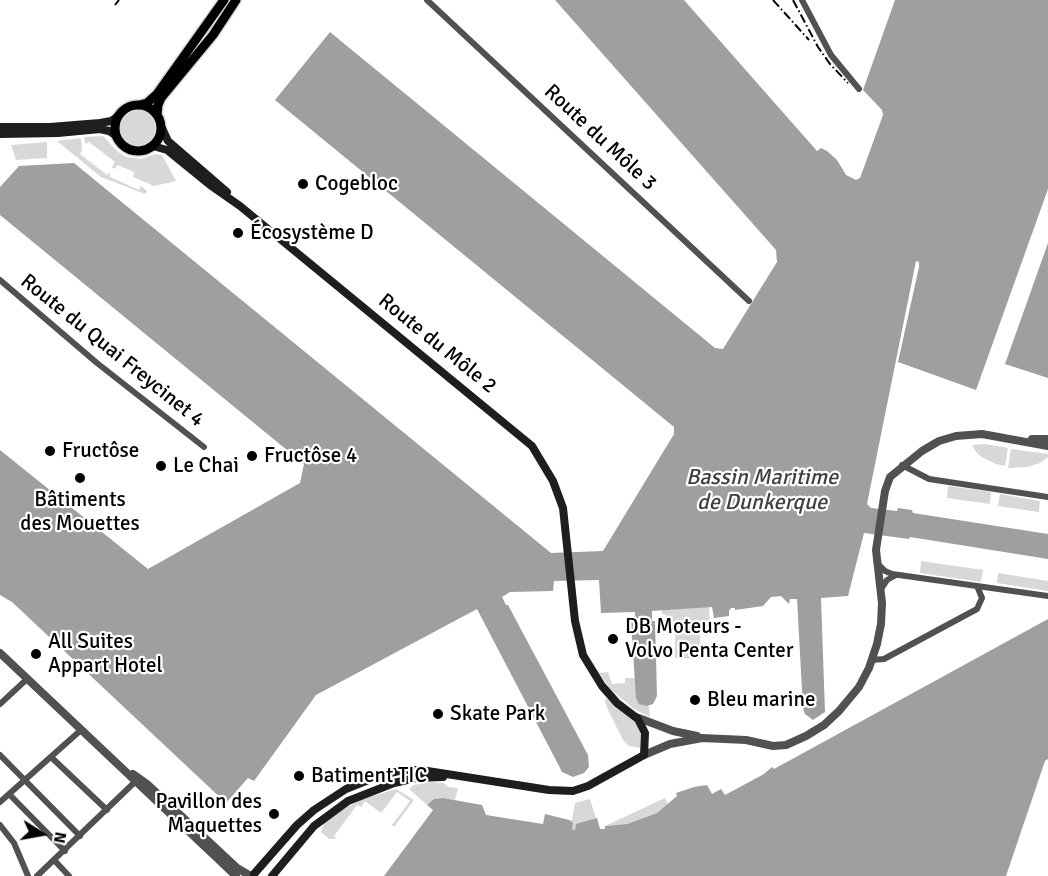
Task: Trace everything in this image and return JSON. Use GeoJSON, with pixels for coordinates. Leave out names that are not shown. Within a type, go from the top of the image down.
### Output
{"type":"FeatureCollection","features":[{"type":"Feature","properties":{"kind":"main road"},"geometry":{"type":"LineString","coordinates":[[0,127],[56,127],[100,123],[111,121],[125,108],[147,103],[157,94],[224,0]]}},
{"type":"Feature","properties":{"kind":"main road"},"geometry":{"type":"LineString","coordinates":[[157,115],[161,98],[216,31],[236,0]]}},
{"type":"Feature","properties":{"kind":"main road"},"geometry":{"type":"LineString","coordinates":[[0,134],[103,129],[115,135],[122,145],[132,151],[142,151],[153,146],[159,138],[161,126],[157,115],[150,108],[140,105]]}},
{"type":"Feature","properties":{"kind":"main road"},"geometry":{"type":"LineString","coordinates":[[115,135],[114,126],[117,117]]}},
{"type":"Feature","properties":{"kind":"main road","name":"Route du Môle 2"},"geometry":{"type":"LineString","coordinates":[[161,126],[168,141],[214,179],[240,206]]}},
{"type":"Feature","properties":{"kind":"main road","name":"Route du Môle 2"},"geometry":{"type":"LineString","coordinates":[[153,146],[167,150],[240,206],[529,443],[548,470],[564,513],[577,634],[586,662],[614,699],[636,717]]}},
{"type":"Feature","properties":{"kind":"main road"},"geometry":{"type":"LineString","coordinates":[[253,875],[297,825],[314,810],[336,795],[366,781],[398,771],[412,769],[447,773],[549,790],[570,791],[588,786],[644,755],[645,733],[636,717]]}},
{"type":"Feature","properties":{"kind":"main road"},"geometry":{"type":"LineString","coordinates":[[272,876],[321,820],[343,804],[374,789],[398,782],[420,778],[471,778]]}},
{"type":"Feature","properties":{"kind":"street","name":"Route du Môle 3"},"geometry":{"type":"LineString","coordinates":[[427,0],[749,301]]}},
{"type":"Feature","properties":{"kind":"street"},"geometry":{"type":"LineString","coordinates":[[802,0],[831,55],[859,89]]}},
{"type":"Feature","properties":{"kind":"street","name":"Route du Quai Freycinet 4"},"geometry":{"type":"LineString","coordinates":[[0,280],[97,363],[204,447]]}},
{"type":"Feature","properties":{"kind":"street"},"geometry":{"type":"LineString","coordinates":[[636,717],[678,732],[707,738],[746,740],[777,746],[797,741],[819,728],[843,708],[859,687],[872,660],[881,624],[881,589],[876,562],[888,480],[902,465],[947,438],[974,434],[1048,446]]}},
{"type":"Feature","properties":{"kind":"street"},"geometry":{"type":"LineString","coordinates":[[1008,438],[1048,439]]}},
{"type":"Feature","properties":{"kind":"street"},"geometry":{"type":"LineString","coordinates":[[902,465],[929,479],[1048,497]]}},
{"type":"Feature","properties":{"kind":"street"},"geometry":{"type":"LineString","coordinates":[[876,562],[885,571],[896,574],[1048,596]]}},
{"type":"Feature","properties":{"kind":"street"},"geometry":{"type":"LineString","coordinates":[[881,589],[889,578],[896,574]]}},
{"type":"Feature","properties":{"kind":"street"},"geometry":{"type":"LineString","coordinates":[[872,660],[884,659],[977,609],[982,598],[977,586]]}},
{"type":"Feature","properties":{"kind":"street"},"geometry":{"type":"LineString","coordinates":[[0,653],[81,730],[237,868],[253,875]]}},
{"type":"Feature","properties":{"kind":"street"},"geometry":{"type":"LineString","coordinates":[[0,704],[27,679]]}},
{"type":"Feature","properties":{"kind":"street"},"geometry":{"type":"LineString","coordinates":[[0,802],[81,730]]}},
{"type":"Feature","properties":{"kind":"street"},"geometry":{"type":"LineString","coordinates":[[644,755],[670,744],[707,738]]}},
{"type":"Feature","properties":{"kind":"street"},"geometry":{"type":"LineString","coordinates":[[0,754],[80,836]]}},
{"type":"Feature","properties":{"kind":"street"},"geometry":{"type":"LineString","coordinates":[[51,757],[107,810]]}},
{"type":"Feature","properties":{"kind":"street"},"geometry":{"type":"LineString","coordinates":[[37,876],[137,780]]}},
{"type":"Feature","properties":{"kind":"street"},"geometry":{"type":"LineString","coordinates":[[137,780],[236,876]]}},
{"type":"Feature","properties":{"kind":"street"},"geometry":{"type":"LineString","coordinates":[[9,794],[64,851]]}},
{"type":"Feature","properties":{"kind":"street"},"geometry":{"type":"LineString","coordinates":[[0,825],[14,843],[28,876]]}},
{"type":"Feature","properties":{"kind":"street"},"geometry":{"type":"LineString","coordinates":[[55,861],[69,876]]}},
{"type":"Feature","properties":{"kind":"shaded area"},"geometry":{"type":"Polygon","coordinates":[[[138,109],[145,110],[151,115],[156,121],[156,135],[151,141],[145,146],[138,147],[131,146],[125,141],[120,135],[119,128],[120,121],[125,115],[131,110],[138,109]]]}},
{"type":"Feature","properties":{"kind":"shaded area"},"geometry":{"type":"Polygon","coordinates":[[[103,136],[126,157],[141,159],[155,154],[162,155],[176,181],[154,186],[133,177],[134,172],[117,165],[115,169],[113,168],[115,162],[89,142],[85,144],[84,137],[103,136]]]}},
{"type":"Feature","properties":{"kind":"shaded area"},"geometry":{"type":"Polygon","coordinates":[[[81,138],[80,154],[107,175],[110,172],[110,177],[139,190],[141,186],[147,191],[145,194],[101,177],[57,141],[81,138]]]}},
{"type":"Feature","properties":{"kind":"shaded area"},"geometry":{"type":"Polygon","coordinates":[[[47,142],[47,158],[16,160],[11,145],[47,142]]]}},
{"type":"Feature","properties":{"kind":"shaded area"},"geometry":{"type":"Polygon","coordinates":[[[985,444],[1008,448],[1005,466],[983,458],[972,445],[985,444]]]}},
{"type":"Feature","properties":{"kind":"shaded area"},"geometry":{"type":"Polygon","coordinates":[[[1011,449],[1048,454],[1048,457],[1040,463],[1027,467],[1008,468],[1011,449]]]}},
{"type":"Feature","properties":{"kind":"shaded area"},"geometry":{"type":"Polygon","coordinates":[[[948,486],[991,492],[990,504],[947,498],[948,486]]]}},
{"type":"Feature","properties":{"kind":"shaded area"},"geometry":{"type":"Polygon","coordinates":[[[1000,494],[1040,501],[1039,512],[998,506],[1000,494]]]}},
{"type":"Feature","properties":{"kind":"shaded area"},"geometry":{"type":"Polygon","coordinates":[[[921,561],[983,570],[981,582],[920,573],[921,561]]]}},
{"type":"Feature","properties":{"kind":"shaded area"},"geometry":{"type":"Polygon","coordinates":[[[998,573],[1048,581],[1048,591],[997,583],[998,573]]]}},
{"type":"Feature","properties":{"kind":"shaded area"},"geometry":{"type":"Polygon","coordinates":[[[709,607],[710,623],[700,634],[700,659],[675,658],[675,629],[666,629],[666,615],[662,614],[662,610],[709,607]]]}},
{"type":"Feature","properties":{"kind":"shaded area"},"geometry":{"type":"Polygon","coordinates":[[[608,672],[612,684],[625,683],[625,678],[635,678],[637,701],[649,706],[650,717],[634,709],[611,690],[599,673],[608,672]]]}},
{"type":"Feature","properties":{"kind":"shaded area"},"geometry":{"type":"Polygon","coordinates":[[[606,698],[636,723],[641,735],[640,748],[629,746],[623,740],[608,710],[606,698]]]}},
{"type":"Feature","properties":{"kind":"shaded area"},"geometry":{"type":"Polygon","coordinates":[[[431,782],[444,783],[448,787],[458,788],[455,800],[434,799],[427,805],[409,789],[414,785],[431,782]]]}},
{"type":"Feature","properties":{"kind":"shaded area"},"geometry":{"type":"Polygon","coordinates":[[[396,789],[414,800],[394,827],[392,825],[410,801],[397,792],[381,813],[365,801],[361,807],[357,805],[334,836],[335,839],[329,839],[321,832],[324,823],[347,807],[363,799],[396,789]]]}},
{"type":"Feature","properties":{"kind":"shaded area"},"geometry":{"type":"Polygon","coordinates":[[[665,798],[668,804],[657,813],[627,824],[605,826],[665,798]]]}},
{"type":"Feature","properties":{"kind":"shaded area"},"geometry":{"type":"Polygon","coordinates":[[[590,799],[596,819],[576,830],[572,829],[569,820],[572,820],[575,803],[590,799]]]}},
{"type":"Feature","properties":{"kind":"water","name":"Bassin Maritime de Dunkerque"},"geometry":{"type":"Polygon","coordinates":[[[555,0],[684,0],[817,151],[821,148],[827,151],[837,160],[846,175],[856,180],[860,178],[883,115],[882,110],[863,90],[895,0],[1048,0],[1048,189],[976,390],[898,362],[919,267],[919,262],[916,261],[867,504],[871,508],[912,510],[913,513],[1048,534],[1048,559],[910,537],[909,539],[864,533],[848,596],[821,598],[825,712],[813,720],[805,714],[803,708],[797,599],[790,599],[789,604],[781,596],[771,597],[763,606],[735,610],[731,608],[729,616],[714,618],[712,607],[652,611],[652,621],[655,621],[657,696],[653,704],[647,706],[639,704],[636,698],[631,622],[635,621],[635,612],[601,613],[599,580],[554,581],[553,591],[510,592],[502,597],[588,755],[589,767],[584,773],[573,777],[562,772],[477,609],[316,695],[254,781],[248,778],[226,803],[12,602],[0,595],[0,450],[148,569],[300,483],[304,464],[0,215],[0,187],[19,166],[74,163],[551,553],[603,551],[674,434],[674,427],[275,100],[330,32],[715,348],[723,349],[777,262],[776,250],[555,0]]]}},
{"type":"Feature","properties":{"kind":"water"},"geometry":{"type":"Polygon","coordinates":[[[1048,243],[1048,378],[1005,364],[1048,243]]]}},
{"type":"Feature","properties":{"kind":"water"},"geometry":{"type":"Polygon","coordinates":[[[1048,619],[1048,759],[1045,761],[1006,876],[384,876],[433,810],[427,805],[434,799],[443,798],[482,805],[486,815],[543,824],[545,814],[569,820],[573,823],[572,829],[575,830],[576,824],[597,818],[600,829],[605,829],[605,826],[627,824],[657,813],[677,796],[676,793],[694,787],[707,785],[712,794],[721,789],[725,795],[764,774],[772,767],[774,769],[1048,619]]]}},
{"type":"Feature","properties":{"kind":"railway"},"geometry":{"type":"LineString","coordinates":[[115,5],[119,0]]}},
{"type":"Feature","properties":{"kind":"railway"},"geometry":{"type":"LineString","coordinates":[[773,0],[809,40]]}},
{"type":"Feature","properties":{"kind":"railway"},"geometry":{"type":"LineString","coordinates":[[793,0],[818,47],[848,83]]}},
{"type":"Feature","properties":{"kind":"place","name":"Cogebloc"},"geometry":{"type":"Point","coordinates":[303,184]}},
{"type":"Feature","properties":{"kind":"place","name":"Écosystème D"},"geometry":{"type":"Point","coordinates":[238,233]}},
{"type":"Feature","properties":{"kind":"place","name":"Fructôse"},"geometry":{"type":"Point","coordinates":[50,451]}},
{"type":"Feature","properties":{"kind":"place","name":"Fructôse 4"},"geometry":{"type":"Point","coordinates":[252,456]}},
{"type":"Feature","properties":{"kind":"place","name":"Le Chai"},"geometry":{"type":"Point","coordinates":[161,466]}},
{"type":"Feature","properties":{"kind":"place","name":"Bâtiments des Mouettes"},"geometry":{"type":"Point","coordinates":[80,478]}},
{"type":"Feature","properties":{"kind":"place","name":"DB Moteurs - Volvo Penta Center"},"geometry":{"type":"Point","coordinates":[613,639]}},
{"type":"Feature","properties":{"kind":"place","name":"All Suites Appart Hotel"},"geometry":{"type":"Point","coordinates":[36,654]}},
{"type":"Feature","properties":{"kind":"place","name":"Bleu marine"},"geometry":{"type":"Point","coordinates":[695,700]}},
{"type":"Feature","properties":{"kind":"place","name":"Skate Park"},"geometry":{"type":"Point","coordinates":[438,714]}},
{"type":"Feature","properties":{"kind":"place","name":"Batiment TIC"},"geometry":{"type":"Point","coordinates":[299,776]}},
{"type":"Feature","properties":{"kind":"place","name":"Pavillon des Maquettes"},"geometry":{"type":"Point","coordinates":[274,814]}}]}
